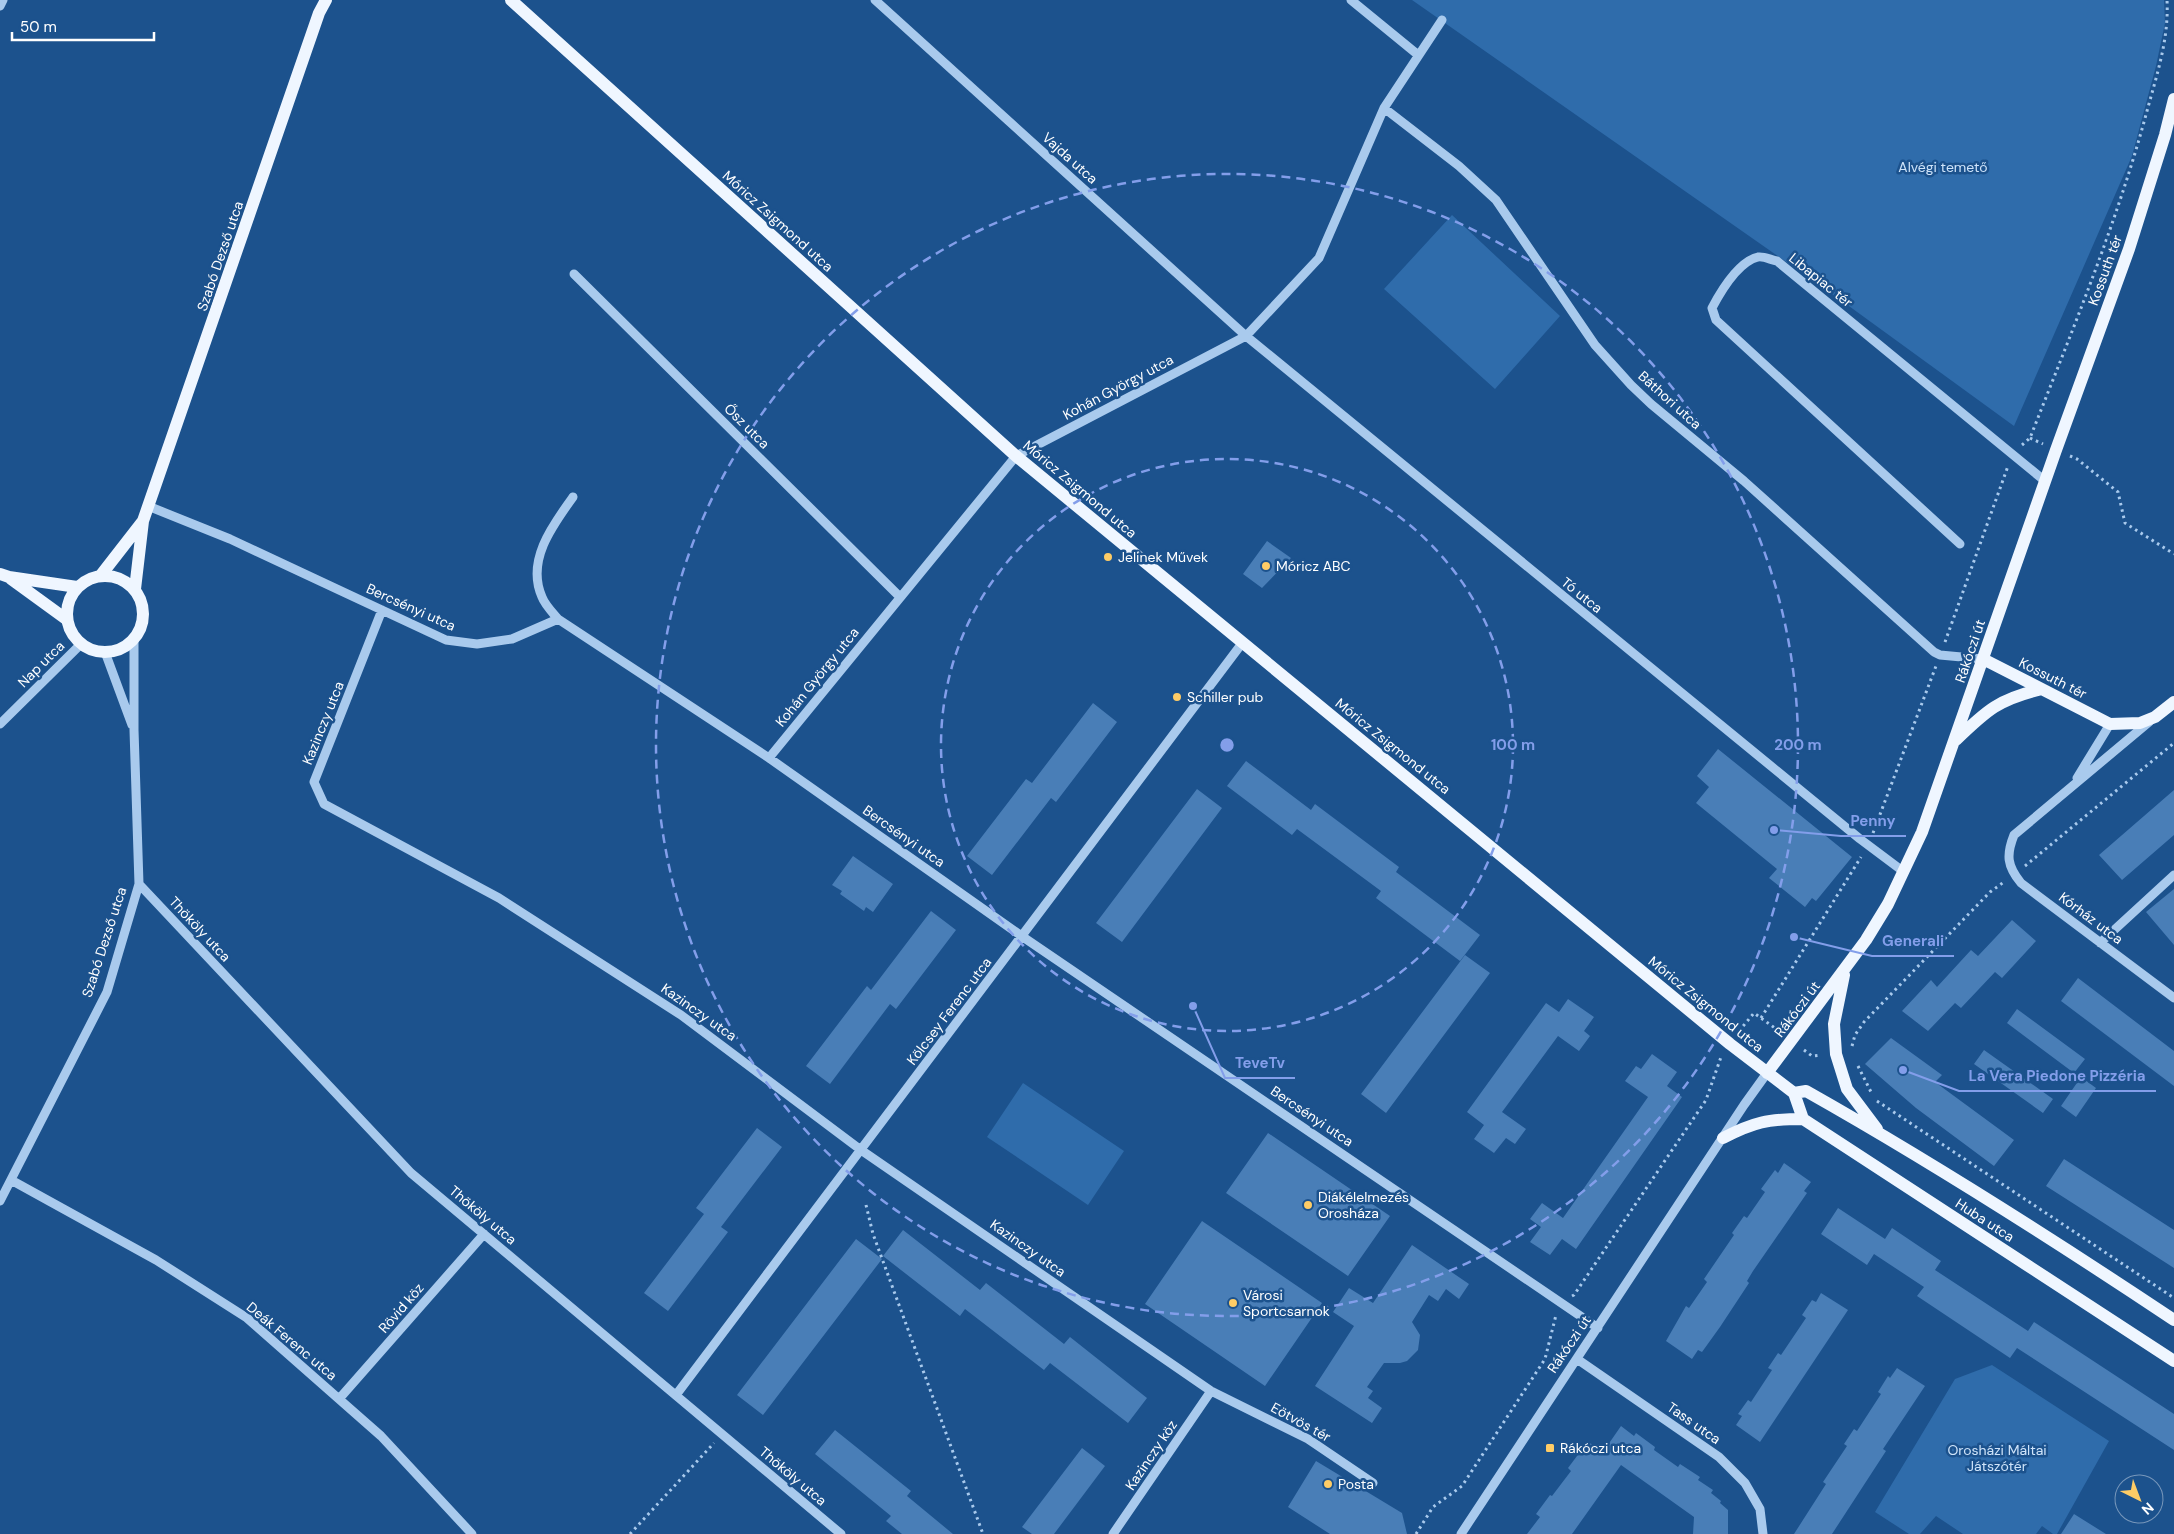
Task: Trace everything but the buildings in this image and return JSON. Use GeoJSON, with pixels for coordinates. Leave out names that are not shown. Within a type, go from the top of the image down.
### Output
{"type":"FeatureCollection","features":[{"type":"Feature","properties":{"kind":"main road","name":"Szabó Dezső utca"},"geometry":{"type":"LineString","coordinates":[[135,590],[143,521],[319,13],[326,0]]}},
{"type":"Feature","properties":{"kind":"main road","name":"Móricz Zsigmond utca"},"geometry":{"type":"LineString","coordinates":[[511,0],[1016,456],[1767,1073]]}},
{"type":"Feature","properties":{"kind":"main road","name":"Kossuth tér"},"geometry":{"type":"LineString","coordinates":[[2056,450],[2129,249],[2162,144],[2174,98]]}},
{"type":"Feature","properties":{"kind":"main road","name":"Rákóczi út"},"geometry":{"type":"LineString","coordinates":[[1767,1073],[1845,970],[1888,904],[1904,872],[1922,832],[2056,450]]}},
{"type":"Feature","properties":{"kind":"main road","name":"Szabó Dezső utca"},"geometry":{"type":"LineString","coordinates":[[101,575],[143,521]]}},
{"type":"Feature","properties":{"kind":"main road"},"geometry":{"type":"LineString","coordinates":[[101,575],[120,578],[135,590],[143,605],[142,623],[134,638],[121,648],[105,652],[92,650],[80,644],[71,633],[66,619],[68,602],[77,587],[88,579],[101,575]]}},
{"type":"Feature","properties":{"kind":"main road"},"geometry":{"type":"LineString","coordinates":[[4,576],[77,587]]}},
{"type":"Feature","properties":{"kind":"main road"},"geometry":{"type":"LineString","coordinates":[[4,576],[66,619]]}},
{"type":"Feature","properties":{"kind":"main road","name":"Kossuth tér"},"geometry":{"type":"LineString","coordinates":[[1983,658],[2110,724],[2140,723],[2155,717],[2174,702]]}},
{"type":"Feature","properties":{"kind":"main road"},"geometry":{"type":"LineString","coordinates":[[1954,742],[1984,712],[2005,701],[2042,690]]}},
{"type":"Feature","properties":{"kind":"main road"},"geometry":{"type":"LineString","coordinates":[[1845,970],[1834,1024],[1836,1054],[1847,1089],[1881,1133]]}},
{"type":"Feature","properties":{"kind":"main road","name":"Huba utca"},"geometry":{"type":"LineString","coordinates":[[1767,1073],[1794,1092],[1806,1091],[1881,1133],[2086,1262],[2174,1320]]}},
{"type":"Feature","properties":{"kind":"main road"},"geometry":{"type":"LineString","coordinates":[[1723,1138],[1749,1125],[1772,1119],[1803,1119],[1794,1092]]}},
{"type":"Feature","properties":{"kind":"main road","name":"Huba utca"},"geometry":{"type":"LineString","coordinates":[[1803,1119],[2174,1361]]}},
{"type":"Feature","properties":{"kind":"street"},"geometry":{"type":"LineString","coordinates":[[0,6],[3,0]]}},
{"type":"Feature","properties":{"kind":"street","name":"Vajda utca"},"geometry":{"type":"LineString","coordinates":[[875,0],[1246,336]]}},
{"type":"Feature","properties":{"kind":"street"},"geometry":{"type":"LineString","coordinates":[[1351,0],[1417,54]]}},
{"type":"Feature","properties":{"kind":"street","name":"Kohán György utca"},"geometry":{"type":"LineString","coordinates":[[769,758],[1016,456],[1246,336],[1319,258],[1384,108],[1417,54],[1442,20]]}},
{"type":"Feature","properties":{"kind":"street","name":"Báthori utca"},"geometry":{"type":"LineString","coordinates":[[1384,108],[1460,166],[1496,200],[1595,345],[1631,385],[1651,404],[1744,481],[1940,655]]}},
{"type":"Feature","properties":{"kind":"street","name":"Libapiac tér"},"geometry":{"type":"LineString","coordinates":[[1960,544],[1716,320],[1712,308],[1722,288],[1746,262],[1760,257],[1777,261],[2045,480]]}},
{"type":"Feature","properties":{"kind":"street","name":"Ősz utca"},"geometry":{"type":"LineString","coordinates":[[574,274],[900,597]]}},
{"type":"Feature","properties":{"kind":"street","name":"Tó utca"},"geometry":{"type":"LineString","coordinates":[[1246,336],[1868,845],[1904,872]]}},
{"type":"Feature","properties":{"kind":"street"},"geometry":{"type":"LineString","coordinates":[[558,619],[542,597],[536,568],[549,530],[573,497]]}},
{"type":"Feature","properties":{"kind":"street","name":"Bercsényi utca"},"geometry":{"type":"LineString","coordinates":[[148,506],[230,539],[446,640],[477,644],[512,639],[558,619],[769,758],[1022,937],[1598,1328]]}},
{"type":"Feature","properties":{"kind":"street","name":"Kazinczy utca"},"geometry":{"type":"LineString","coordinates":[[382,610],[314,782],[324,804],[499,898],[682,1015],[862,1150],[1211,1391]]}},
{"type":"Feature","properties":{"kind":"street","name":"Szabó Dezső utca"},"geometry":{"type":"LineString","coordinates":[[0,1201],[106,992],[139,884],[134,730],[134,638]]}},
{"type":"Feature","properties":{"kind":"street","name":"Kölcsey Ferenc utca"},"geometry":{"type":"LineString","coordinates":[[676,1395],[1243,642]]}},
{"type":"Feature","properties":{"kind":"street","name":"Nap utca"},"geometry":{"type":"LineString","coordinates":[[0,724],[80,644]]}},
{"type":"Feature","properties":{"kind":"street","name":"Szabó Dezső utca"},"geometry":{"type":"LineString","coordinates":[[105,652],[134,730]]}},
{"type":"Feature","properties":{"kind":"street"},"geometry":{"type":"LineString","coordinates":[[1940,655],[1983,658]]}},
{"type":"Feature","properties":{"kind":"street","name":"Kossuth tér"},"geometry":{"type":"LineString","coordinates":[[2015,875],[2009,862],[2008,849],[2014,835],[2155,717]]}},
{"type":"Feature","properties":{"kind":"street","name":"Kossuth tér"},"geometry":{"type":"LineString","coordinates":[[2074,785],[2110,724]]}},
{"type":"Feature","properties":{"kind":"street","name":"Kórház utca"},"geometry":{"type":"LineString","coordinates":[[2015,875],[2021,883],[2174,998]]}},
{"type":"Feature","properties":{"kind":"street"},"geometry":{"type":"LineString","coordinates":[[2100,943],[2174,875]]}},
{"type":"Feature","properties":{"kind":"street","name":"Thököly utca"},"geometry":{"type":"LineString","coordinates":[[139,884],[411,1173],[841,1534]]}},
{"type":"Feature","properties":{"kind":"street","name":"Rákóczi út"},"geometry":{"type":"LineString","coordinates":[[1460,1534],[1767,1073]]}},
{"type":"Feature","properties":{"kind":"street","name":"Deák Ferenc utca"},"geometry":{"type":"LineString","coordinates":[[11,1180],[156,1260],[247,1318],[381,1436],[472,1534]]}},
{"type":"Feature","properties":{"kind":"street","name":"Rövid köz"},"geometry":{"type":"LineString","coordinates":[[339,1399],[484,1234]]}},
{"type":"Feature","properties":{"kind":"street","name":"Tass utca"},"geometry":{"type":"LineString","coordinates":[[1577,1359],[1719,1457],[1745,1483],[1760,1509],[1763,1534]]}},
{"type":"Feature","properties":{"kind":"street","name":"Eötvös tér"},"geometry":{"type":"LineString","coordinates":[[1211,1391],[1308,1439],[1373,1482]]}},
{"type":"Feature","properties":{"kind":"street","name":"Kazinczy köz"},"geometry":{"type":"LineString","coordinates":[[1113,1534],[1211,1391]]}},
{"type":"Feature","properties":{"kind":"path"},"geometry":{"type":"LineString","coordinates":[[1761,1018],[1868,845],[1940,655],[2012,454],[2030,438],[2087,293],[2134,158],[2168,24],[2167,0]]}},
{"type":"Feature","properties":{"kind":"path"},"geometry":{"type":"LineString","coordinates":[[2030,438],[2077,459],[2118,492],[2126,523],[2174,554]]}},
{"type":"Feature","properties":{"kind":"path"},"geometry":{"type":"LineString","coordinates":[[1851,1052],[1855,1035],[1864,1022],[1990,892],[2015,875],[2174,743]]}},
{"type":"Feature","properties":{"kind":"path"},"geometry":{"type":"LineString","coordinates":[[1855,1059],[1874,1099],[2174,1298]]}},
{"type":"Feature","properties":{"kind":"path"},"geometry":{"type":"LineString","coordinates":[[1416,1534],[1433,1507],[1462,1486],[1545,1359],[1556,1314],[1567,1297],[1574,1295],[1706,1100],[1714,1077]]}},
{"type":"Feature","properties":{"kind":"path"},"geometry":{"type":"LineString","coordinates":[[866,1206],[873,1234],[983,1534]]}},
{"type":"Feature","properties":{"kind":"path"},"geometry":{"type":"LineString","coordinates":[[630,1534],[722,1434]]}},
{"type":"Feature","properties":{"kind":"green space","name":"Alvégi temető"},"geometry":{"type":"Polygon","coordinates":[[[1412,0],[2164,0],[2165,23],[2156,66],[2132,156],[2014,426],[1842,301],[1412,0]]]}},
{"type":"Feature","properties":{"kind":"green space"},"geometry":{"type":"Polygon","coordinates":[[[1452,215],[1560,316],[1495,389],[1384,289],[1452,215]]]}},
{"type":"Feature","properties":{"kind":"green space"},"geometry":{"type":"Polygon","coordinates":[[[1023,1083],[1124,1151],[1088,1205],[987,1137],[1023,1083]]]}},
{"type":"Feature","properties":{"kind":"green space","name":"Orosházi Máltai Játszótér"},"geometry":{"type":"Polygon","coordinates":[[[1992,1365],[2109,1441],[2057,1534],[2053,1534],[2042,1526],[2036,1534],[1963,1534],[1936,1516],[1920,1534],[1909,1534],[1875,1512],[1955,1379],[1992,1365]]]}},
{"type":"Feature","properties":{"kind":"place","name":"Jelinek Művek"},"geometry":{"type":"Point","coordinates":[1108,557]}},
{"type":"Feature","properties":{"kind":"place","name":"Móricz ABC"},"geometry":{"type":"Point","coordinates":[1266,566]}},
{"type":"Feature","properties":{"kind":"place","name":"Schiller pub"},"geometry":{"type":"Point","coordinates":[1177,697]}},
{"type":"Feature","properties":{"kind":"place","name":"Penny"},"geometry":{"type":"Point","coordinates":[1774,830]}},
{"type":"Feature","properties":{"kind":"place","name":"Generali"},"geometry":{"type":"Point","coordinates":[1794,937]}},
{"type":"Feature","properties":{"kind":"place","name":"TeveTv"},"geometry":{"type":"Point","coordinates":[1193,1006]}},
{"type":"Feature","properties":{"kind":"place","name":"La Vera Piedone Pizzéria"},"geometry":{"type":"Point","coordinates":[1903,1070]}},
{"type":"Feature","properties":{"kind":"place","name":"Diákélelmezés Orosháza"},"geometry":{"type":"Point","coordinates":[1308,1205]}},
{"type":"Feature","properties":{"kind":"place","name":"Városi Sportcsarnok"},"geometry":{"type":"Point","coordinates":[1233,1303]}},
{"type":"Feature","properties":{"kind":"place","name":"Rákóczi utca"},"geometry":{"type":"Point","coordinates":[1550,1448]}},
{"type":"Feature","properties":{"kind":"place","name":"Posta"},"geometry":{"type":"Point","coordinates":[1328,1484]}}]}
